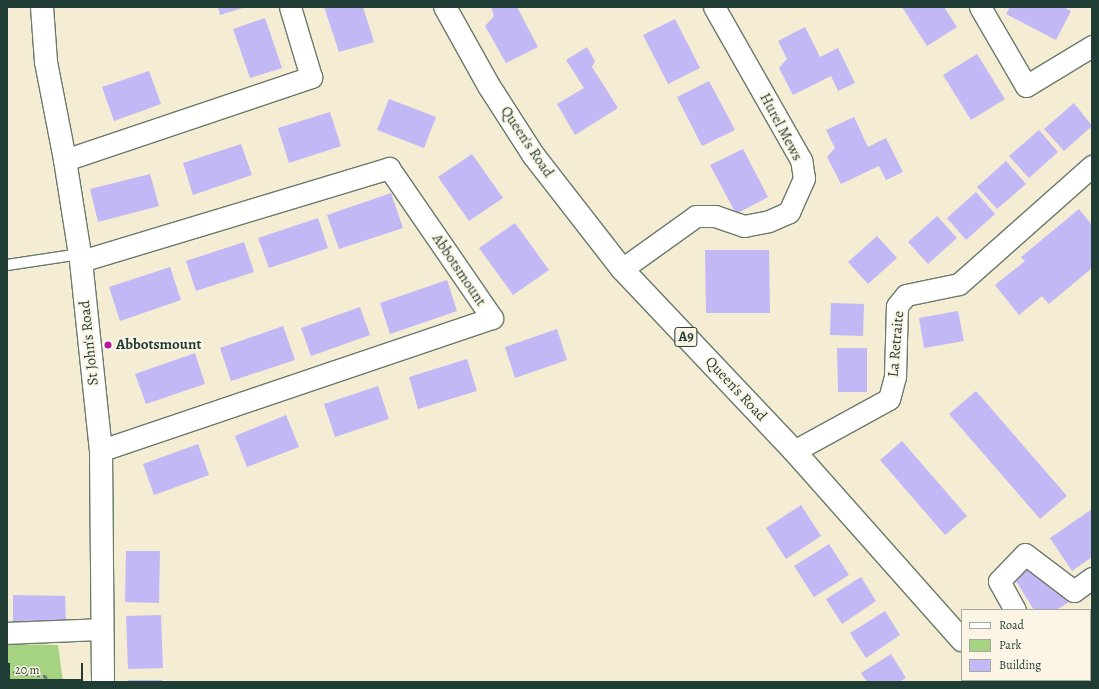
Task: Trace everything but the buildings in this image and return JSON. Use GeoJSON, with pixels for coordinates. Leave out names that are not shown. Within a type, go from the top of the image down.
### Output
{"type":"FeatureCollection","features":[{"type":"Feature","properties":{"kind":"main road","name":"St John's Road"},"geometry":{"type":"LineString","coordinates":[[42,7],[46,62],[65,160],[80,258],[101,450],[101,629],[103,682]]}},
{"type":"Feature","properties":{"kind":"main road","name":"Queen's Road"},"geometry":{"type":"LineString","coordinates":[[445,7],[489,86],[534,156],[622,269],[794,450],[961,639]]}},
{"type":"Feature","properties":{"kind":"street"},"geometry":{"type":"LineString","coordinates":[[65,160],[311,77],[290,7]]}},
{"type":"Feature","properties":{"kind":"street","name":"Hurel Mews"},"geometry":{"type":"LineString","coordinates":[[622,269],[696,216],[715,216],[744,226],[769,221],[789,212],[804,178],[801,160],[714,7]]}},
{"type":"Feature","properties":{"kind":"street"},"geometry":{"type":"LineString","coordinates":[[980,7],[1026,86],[1092,46]]}},
{"type":"Feature","properties":{"kind":"street","name":"La Retraite"},"geometry":{"type":"LineString","coordinates":[[794,450],[889,399],[895,376],[898,306],[906,295],[959,284],[1092,166]]}},
{"type":"Feature","properties":{"kind":"street","name":"Abbotsmount"},"geometry":{"type":"LineString","coordinates":[[80,258],[389,168],[492,318],[101,450]]}},
{"type":"Feature","properties":{"kind":"street"},"geometry":{"type":"LineString","coordinates":[[1014,609],[998,581],[1025,554],[1074,591],[1092,578]]}},
{"type":"Feature","properties":{"kind":"street"},"geometry":{"type":"LineString","coordinates":[[7,633],[101,629]]}},
{"type":"Feature","properties":{"kind":"lane"},"geometry":{"type":"LineString","coordinates":[[7,265],[80,258]]}},
{"type":"Feature","properties":{"kind":"path"},"geometry":{"type":"LineString","coordinates":[[7,672],[46,676],[46,682]]}},
{"type":"Feature","properties":{"kind":"green space"},"geometry":{"type":"Polygon","coordinates":[[[7,644],[58,645],[63,682],[7,682],[7,644]]]}},
{"type":"Feature","properties":{"kind":"place","name":"Abbotsmount"},"geometry":{"type":"Point","coordinates":[108,345]}}]}
